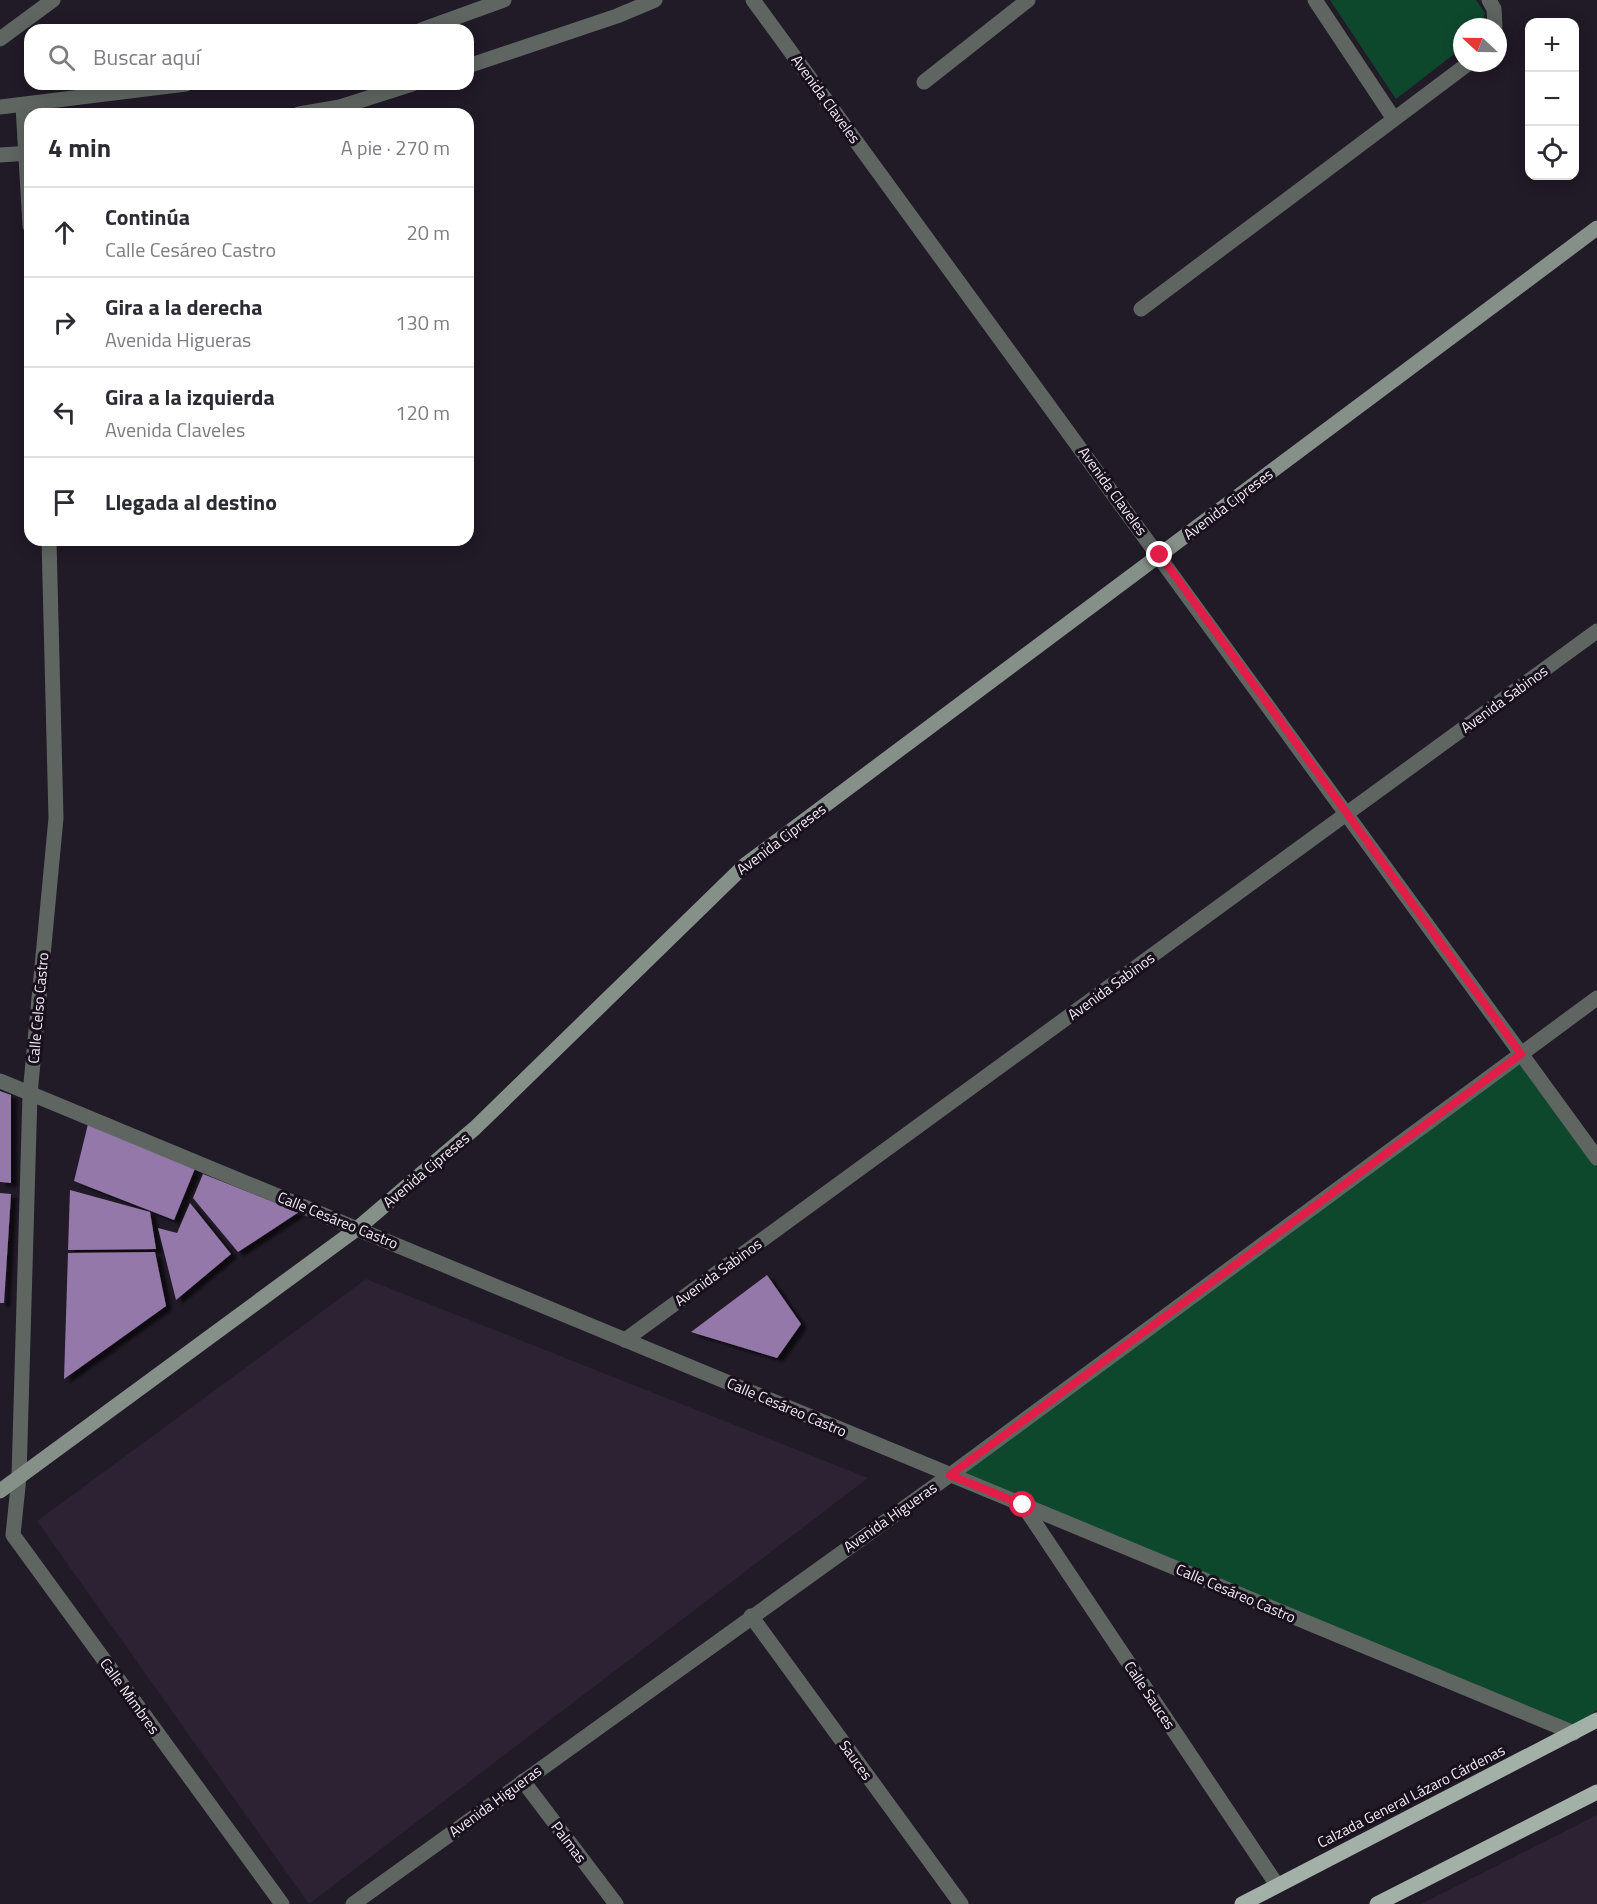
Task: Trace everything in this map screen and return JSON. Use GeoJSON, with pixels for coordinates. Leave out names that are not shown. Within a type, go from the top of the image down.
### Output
{"type":"FeatureCollection","features":[{"type":"Feature","properties":{"kind":"main road","name":"Calzada General Lázaro Cárdenas"},"geometry":{"type":"LineString","coordinates":[[1242,1904],[1597,1720]]}},
{"type":"Feature","properties":{"kind":"main road"},"geometry":{"type":"LineString","coordinates":[[1377,1904],[1597,1792]]}},
{"type":"Feature","properties":{"kind":"street"},"geometry":{"type":"LineString","coordinates":[[0,39],[53,0]]}},
{"type":"Feature","properties":{"kind":"street"},"geometry":{"type":"LineString","coordinates":[[438,24],[504,0]]}},
{"type":"Feature","properties":{"kind":"street"},"geometry":{"type":"LineString","coordinates":[[474,64],[617,16],[655,0]]}},
{"type":"Feature","properties":{"kind":"street","name":"Avenida Claveles"},"geometry":{"type":"LineString","coordinates":[[753,0],[1160,555],[1597,1158]]}},
{"type":"Feature","properties":{"kind":"street"},"geometry":{"type":"LineString","coordinates":[[924,82],[1028,0]]}},
{"type":"Feature","properties":{"kind":"street"},"geometry":{"type":"LineString","coordinates":[[1315,0],[1394,119]]}},
{"type":"Feature","properties":{"kind":"street"},"geometry":{"type":"LineString","coordinates":[[1489,0],[1494,9],[1494,18]]}},
{"type":"Feature","properties":{"kind":"street"},"geometry":{"type":"LineString","coordinates":[[1141,309],[1457,72]]}},
{"type":"Feature","properties":{"kind":"street"},"geometry":{"type":"LineString","coordinates":[[0,108],[142,90]]}},
{"type":"Feature","properties":{"kind":"street"},"geometry":{"type":"LineString","coordinates":[[334,108],[393,90]]}},
{"type":"Feature","properties":{"kind":"street"},"geometry":{"type":"LineString","coordinates":[[23,106],[24,115]]}},
{"type":"Feature","properties":{"kind":"street"},"geometry":{"type":"LineString","coordinates":[[0,155],[24,153]]}},
{"type":"Feature","properties":{"kind":"street","name":"Avenida Cipreses"},"geometry":{"type":"LineString","coordinates":[[0,1491],[358,1228],[475,1128],[745,865],[1597,228]]}},
{"type":"Feature","properties":{"kind":"street","name":"Calle Celso Castro"},"geometry":{"type":"LineString","coordinates":[[19,1476],[30,1094],[56,818],[49,546]]}},
{"type":"Feature","properties":{"kind":"street","name":"Avenida Sabinos"},"geometry":{"type":"LineString","coordinates":[[625,1340],[1597,631]]}},
{"type":"Feature","properties":{"kind":"street","name":"Avenida Higueras"},"geometry":{"type":"LineString","coordinates":[[353,1904],[950,1475],[1597,998]]}},
{"type":"Feature","properties":{"kind":"street","name":"Calle Cesáreo Castro"},"geometry":{"type":"LineString","coordinates":[[0,1082],[358,1228],[1574,1733]]}},
{"type":"Feature","properties":{"kind":"street","name":"Calle Mimbres"},"geometry":{"type":"LineString","coordinates":[[19,1476],[13,1535],[282,1904]]}},
{"type":"Feature","properties":{"kind":"street","name":"Calle Sauces"},"geometry":{"type":"LineString","coordinates":[[1023,1505],[1277,1885]]}},
{"type":"Feature","properties":{"kind":"street","name":"Sauces"},"geometry":{"type":"LineString","coordinates":[[752,1616],[961,1904]]}},
{"type":"Feature","properties":{"kind":"street","name":"Palmas"},"geometry":{"type":"LineString","coordinates":[[523,1781],[616,1904]]}},
{"type":"Feature","properties":{"kind":"shaded area"},"geometry":{"type":"Polygon","coordinates":[[[366,1279],[868,1478],[309,1904],[37,1521],[366,1279]]]}},
{"type":"Feature","properties":{"kind":"shaded area"},"geometry":{"type":"Polygon","coordinates":[[[1597,1815],[1597,1904],[1421,1904],[1597,1815]]]}},
{"type":"Feature","properties":{"kind":"green space"},"geometry":{"type":"Polygon","coordinates":[[[1330,0],[1476,0],[1485,13],[1484,18],[1453,18],[1453,55],[1396,99],[1330,0]]]}},
{"type":"Feature","properties":{"kind":"green space"},"geometry":{"type":"Polygon","coordinates":[[[1521,1062],[1597,1167],[1597,1710],[1575,1726],[960,1472],[1521,1062]]]}},
{"type":"Feature","properties":{"kind":"building"},"geometry":{"type":"Polygon","coordinates":[[[0,1091],[11,1095],[11,1183],[0,1182],[0,1091]]]}},
{"type":"Feature","properties":{"kind":"building"},"geometry":{"type":"Polygon","coordinates":[[[88,1124],[196,1166],[174,1220],[74,1181],[88,1124]]]}},
{"type":"Feature","properties":{"kind":"building"},"geometry":{"type":"Polygon","coordinates":[[[203,1174],[299,1212],[238,1252],[193,1198],[203,1174]]]}},
{"type":"Feature","properties":{"kind":"building"},"geometry":{"type":"Polygon","coordinates":[[[70,1190],[150,1212],[156,1249],[68,1250],[70,1190]]]}},
{"type":"Feature","properties":{"kind":"building"},"geometry":{"type":"Polygon","coordinates":[[[0,1193],[11,1194],[4,1303],[0,1303],[0,1193]]]}},
{"type":"Feature","properties":{"kind":"building"},"geometry":{"type":"Polygon","coordinates":[[[190,1203],[231,1254],[176,1300],[158,1228],[177,1233],[190,1203]]]}},
{"type":"Feature","properties":{"kind":"building"},"geometry":{"type":"Polygon","coordinates":[[[155,1252],[166,1306],[64,1379],[68,1253],[155,1252]]]}},
{"type":"Feature","properties":{"kind":"building"},"geometry":{"type":"Polygon","coordinates":[[[767,1275],[801,1324],[777,1358],[691,1332],[767,1275]]]}},
{"type":"Feature","properties":{"kind":"route"},"geometry":{"type":"LineString","coordinates":[[1023,1505],[950,1475],[1521,1054],[1160,555]]}}]}
